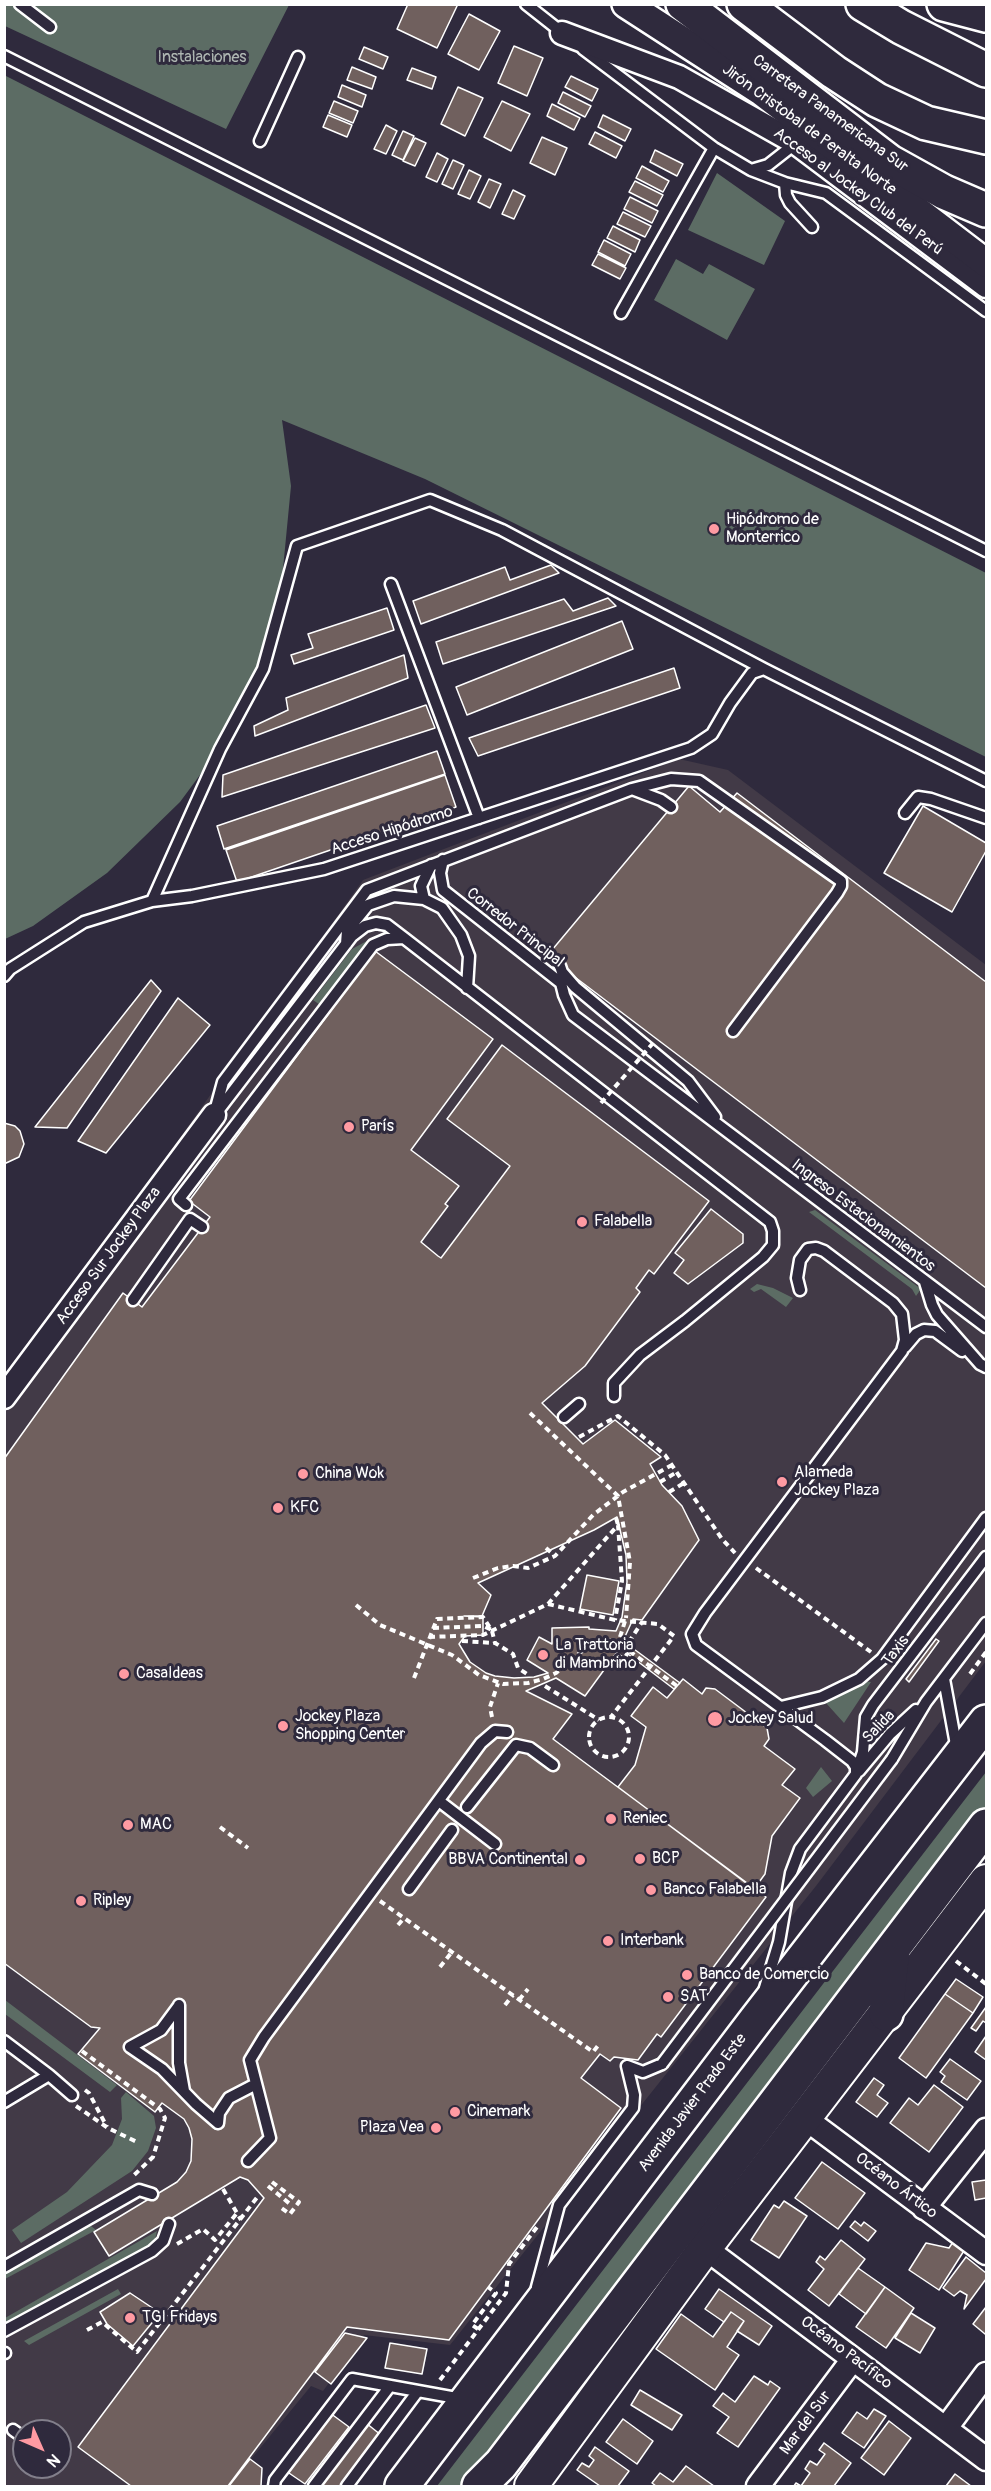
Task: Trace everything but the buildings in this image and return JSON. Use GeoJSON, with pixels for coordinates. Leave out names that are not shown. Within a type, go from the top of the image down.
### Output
{"type":"FeatureCollection","features":[{"type":"Feature","properties":{"kind":"main road","name":"Carretera Panamericana Sur"},"geometry":{"type":"LineString","coordinates":[[683,4],[890,162],[944,192],[987,210]]}},
{"type":"Feature","properties":{"kind":"main road"},"geometry":{"type":"LineString","coordinates":[[744,4],[834,72],[877,100],[926,123],[987,137]]}},
{"type":"Feature","properties":{"kind":"main road"},"geometry":{"type":"LineString","coordinates":[[863,4],[901,27],[987,70]]}},
{"type":"Feature","properties":{"kind":"main road"},"geometry":{"type":"LineString","coordinates":[[944,4],[987,15]]}},
{"type":"Feature","properties":{"kind":"main road"},"geometry":{"type":"LineString","coordinates":[[890,162],[987,235]]}},
{"type":"Feature","properties":{"kind":"main road","name":"Avenida Javier Prado Este"},"geometry":{"type":"LineString","coordinates":[[402,2487],[755,2021],[987,1722]]}},
{"type":"Feature","properties":{"kind":"main road"},"geometry":{"type":"LineString","coordinates":[[489,2479],[987,1826]]}},
{"type":"Feature","properties":{"kind":"main road"},"geometry":{"type":"LineString","coordinates":[[531,2487],[705,2248],[987,1881]]}},
{"type":"Feature","properties":{"kind":"main road"},"geometry":{"type":"LineString","coordinates":[[886,2014],[893,1950]]}},
{"type":"Feature","properties":{"kind":"street","name":"Jirón Cristobal de Peralta Norte"},"geometry":{"type":"LineString","coordinates":[[626,4],[762,92],[987,263]]}},
{"type":"Feature","properties":{"kind":"street","name":"Acceso al Jockey Club del Perú"},"geometry":{"type":"LineString","coordinates":[[562,33],[679,77],[796,143],[987,286]]}},
{"type":"Feature","properties":{"kind":"street","name":"Acceso Sur Jockey Plaza"},"geometry":{"type":"LineString","coordinates":[[4,1397],[214,1115]]}},
{"type":"Feature","properties":{"kind":"street","name":"Océano Ártico"},"geometry":{"type":"LineString","coordinates":[[806,2119],[987,2253]]}},
{"type":"Feature","properties":{"kind":"street"},"geometry":{"type":"LineString","coordinates":[[924,2208],[987,2130]]}},
{"type":"Feature","properties":{"kind":"street","name":"Océano Pacífico"},"geometry":{"type":"LineString","coordinates":[[705,2248],[987,2459]]}},
{"type":"Feature","properties":{"kind":"street","name":"Mar del Sur"},"geometry":{"type":"LineString","coordinates":[[758,2487],[853,2359]]}},
{"type":"Feature","properties":{"kind":"street"},"geometry":{"type":"LineString","coordinates":[[946,2428],[987,2374]]}},
{"type":"Feature","properties":{"kind":"lane"},"geometry":{"type":"LineString","coordinates":[[20,4],[50,27]]}},
{"type":"Feature","properties":{"kind":"lane"},"geometry":{"type":"LineString","coordinates":[[526,4],[714,148],[751,170],[785,183],[826,193],[987,311]]}},
{"type":"Feature","properties":{"kind":"lane"},"geometry":{"type":"LineString","coordinates":[[4,56],[987,550]]}},
{"type":"Feature","properties":{"kind":"lane"},"geometry":{"type":"LineString","coordinates":[[260,141],[298,57]]}},
{"type":"Feature","properties":{"kind":"lane"},"geometry":{"type":"LineString","coordinates":[[751,170],[768,165],[796,143]]}},
{"type":"Feature","properties":{"kind":"lane"},"geometry":{"type":"LineString","coordinates":[[621,313],[714,148]]}},
{"type":"Feature","properties":{"kind":"lane"},"geometry":{"type":"LineString","coordinates":[[785,183],[786,195],[790,203],[812,227]]}},
{"type":"Feature","properties":{"kind":"lane"},"geometry":{"type":"LineString","coordinates":[[152,901],[220,749],[263,669],[297,546],[429,500],[502,530],[764,669],[987,781]]}},
{"type":"Feature","properties":{"kind":"lane"},"geometry":{"type":"LineString","coordinates":[[391,584],[479,818]]}},
{"type":"Feature","properties":{"kind":"lane","name":"Acceso Hipódromo"},"geometry":{"type":"LineString","coordinates":[[6,972],[84,922],[152,901],[192,896],[324,869],[691,748],[712,734],[730,703],[753,673],[764,669]]}},
{"type":"Feature","properties":{"kind":"lane"},"geometry":{"type":"LineString","coordinates":[[214,1115],[223,1082],[367,890],[632,789],[671,779],[699,781],[841,881],[837,893],[733,1030]]}},
{"type":"Feature","properties":{"kind":"lane"},"geometry":{"type":"LineString","coordinates":[[632,789],[661,800],[671,807]]}},
{"type":"Feature","properties":{"kind":"lane"},"geometry":{"type":"LineString","coordinates":[[905,813],[918,797],[931,799],[987,818]]}},
{"type":"Feature","properties":{"kind":"lane","name":"Corredor Principal"},"geometry":{"type":"LineString","coordinates":[[446,859],[440,873],[442,890],[561,982],[573,1015],[723,1127]]}},
{"type":"Feature","properties":{"kind":"lane"},"geometry":{"type":"LineString","coordinates":[[424,899],[421,886],[431,865]]}},
{"type":"Feature","properties":{"kind":"lane"},"geometry":{"type":"LineString","coordinates":[[346,944],[347,932],[368,905],[394,896],[424,899],[442,908],[461,935],[469,956],[467,988]]}},
{"type":"Feature","properties":{"kind":"lane"},"geometry":{"type":"LineString","coordinates":[[214,1115],[346,944],[364,926],[376,922],[387,925],[770,1222],[773,1231],[772,1245],[763,1257],[640,1355],[614,1383],[614,1396]]}},
{"type":"Feature","properties":{"kind":"lane"},"geometry":{"type":"LineString","coordinates":[[186,1205],[180,1199],[373,945],[387,939],[404,938]]}},
{"type":"Feature","properties":{"kind":"lane"},"geometry":{"type":"LineString","coordinates":[[560,966],[562,972],[575,987],[688,1081],[723,1127]]}},
{"type":"Feature","properties":{"kind":"lane","name":"Ingreso Estacionamientos"},"geometry":{"type":"LineString","coordinates":[[723,1127],[987,1327]]}},
{"type":"Feature","properties":{"kind":"lane"},"geometry":{"type":"LineString","coordinates":[[133,1300],[190,1220],[202,1227]]}},
{"type":"Feature","properties":{"kind":"lane"},"geometry":{"type":"LineString","coordinates":[[800,1290],[796,1278],[800,1260],[808,1249],[816,1248],[824,1251],[893,1303],[902,1314],[905,1332],[902,1351]]}},
{"type":"Feature","properties":{"kind":"lane"},"geometry":{"type":"LineString","coordinates":[[925,1282],[937,1315],[984,1367]]}},
{"type":"Feature","properties":{"kind":"lane"},"geometry":{"type":"LineString","coordinates":[[856,1774],[852,1761],[696,1645],[693,1640],[693,1629],[916,1334],[924,1330],[935,1331],[984,1367]]}},
{"type":"Feature","properties":{"kind":"lane"},"geometry":{"type":"LineString","coordinates":[[564,1417],[579,1404]]}},
{"type":"Feature","properties":{"kind":"lane"},"geometry":{"type":"LineString","coordinates":[[781,1707],[822,1698],[859,1679],[882,1659],[987,1518]]}},
{"type":"Feature","properties":{"kind":"lane","name":"Taxis"},"geometry":{"type":"LineString","coordinates":[[856,1774],[863,1752],[866,1717],[873,1705],[987,1557]]}},
{"type":"Feature","properties":{"kind":"lane"},"geometry":{"type":"LineString","coordinates":[[522,2327],[544,2267],[559,2205],[633,2108],[634,2095],[627,2066],[643,2072],[662,2064],[892,1759],[926,1702],[987,1623]]}},
{"type":"Feature","properties":{"kind":"lane"},"geometry":{"type":"LineString","coordinates":[[944,1679],[958,1758]]}},
{"type":"Feature","properties":{"kind":"lane","name":"Salida"},"geometry":{"type":"LineString","coordinates":[[755,2021],[778,1942],[790,1873],[800,1849],[856,1774],[890,1734],[926,1702]]}},
{"type":"Feature","properties":{"kind":"lane"},"geometry":{"type":"LineString","coordinates":[[248,2161],[270,2138],[250,2060],[264,2037],[481,1743],[495,1731],[507,1732]]}},
{"type":"Feature","properties":{"kind":"lane"},"geometry":{"type":"LineString","coordinates":[[467,1807],[483,1782],[516,1745],[530,1748],[553,1765]]}},
{"type":"Feature","properties":{"kind":"lane"},"geometry":{"type":"LineString","coordinates":[[439,1801],[495,1844]]}},
{"type":"Feature","properties":{"kind":"lane"},"geometry":{"type":"LineString","coordinates":[[410,1889],[452,1830]]}},
{"type":"Feature","properties":{"kind":"lane"},"geometry":{"type":"LineString","coordinates":[[184,2091],[179,2062],[178,2006],[161,2030],[130,2047],[162,2069],[184,2091],[219,2123],[219,2113],[229,2098],[256,2084]]}},
{"type":"Feature","properties":{"kind":"lane"},"geometry":{"type":"LineString","coordinates":[[4,2041],[49,2075],[71,2098]]}},
{"type":"Feature","properties":{"kind":"lane"},"geometry":{"type":"LineString","coordinates":[[4,2102],[49,2075]]}},
{"type":"Feature","properties":{"kind":"lane"},"geometry":{"type":"LineString","coordinates":[[4,2266],[139,2190],[152,2194]]}},
{"type":"Feature","properties":{"kind":"lane"},"geometry":{"type":"LineString","coordinates":[[4,2331],[152,2251],[163,2241],[169,2224]]}},
{"type":"Feature","properties":{"kind":"lane"},"geometry":{"type":"LineString","coordinates":[[273,2487],[275,2480],[352,2379],[468,2399]]}},
{"type":"Feature","properties":{"kind":"lane"},"geometry":{"type":"LineString","coordinates":[[314,2487],[390,2386]]}},
{"type":"Feature","properties":{"kind":"lane"},"geometry":{"type":"LineString","coordinates":[[347,2487],[418,2391]]}},
{"type":"Feature","properties":{"kind":"path"},"geometry":{"type":"LineString","coordinates":[[601,1103],[654,1042]]}},
{"type":"Feature","properties":{"kind":"path"},"geometry":{"type":"LineString","coordinates":[[530,1413],[618,1496],[630,1562],[626,1618],[620,1637],[616,1641]]}},
{"type":"Feature","properties":{"kind":"path"},"geometry":{"type":"LineString","coordinates":[[579,1437],[618,1416],[665,1455],[731,1550],[882,1659]]}},
{"type":"Feature","properties":{"kind":"path"},"geometry":{"type":"LineString","coordinates":[[473,1578],[498,1568],[513,1566],[528,1568],[555,1556],[593,1515],[618,1496],[672,1465]]}},
{"type":"Feature","properties":{"kind":"path"},"geometry":{"type":"LineString","coordinates":[[660,1482],[677,1472]]}},
{"type":"Feature","properties":{"kind":"path"},"geometry":{"type":"LineString","coordinates":[[669,1492],[684,1483]]}},
{"type":"Feature","properties":{"kind":"path"},"geometry":{"type":"LineString","coordinates":[[620,1506],[626,1502]]}},
{"type":"Feature","properties":{"kind":"path"},"geometry":{"type":"LineString","coordinates":[[615,1620],[622,1581],[616,1518]]}},
{"type":"Feature","properties":{"kind":"path"},"geometry":{"type":"LineString","coordinates":[[429,1637],[483,1635],[548,1604],[618,1525]]}},
{"type":"Feature","properties":{"kind":"path"},"geometry":{"type":"LineString","coordinates":[[546,1548],[555,1556]]}},
{"type":"Feature","properties":{"kind":"path"},"geometry":{"type":"LineString","coordinates":[[548,1604],[615,1620],[658,1624],[674,1636],[611,1717]]}},
{"type":"Feature","properties":{"kind":"path"},"geometry":{"type":"LineString","coordinates":[[356,1605],[380,1625],[452,1655],[479,1675],[498,1683],[528,1683],[543,1679],[556,1673],[587,1647],[603,1640],[616,1641],[677,1686]]}},
{"type":"Feature","properties":{"kind":"path"},"geometry":{"type":"LineString","coordinates":[[414,1678],[437,1619],[483,1617],[492,1631],[495,1643]]}},
{"type":"Feature","properties":{"kind":"path"},"geometry":{"type":"LineString","coordinates":[[629,1651],[618,1668],[614,1665],[642,1623]]}},
{"type":"Feature","properties":{"kind":"path"},"geometry":{"type":"LineString","coordinates":[[433,1628],[483,1626],[492,1631]]}},
{"type":"Feature","properties":{"kind":"path"},"geometry":{"type":"LineString","coordinates":[[462,1641],[495,1643],[513,1654],[518,1668],[530,1676]]}},
{"type":"Feature","properties":{"kind":"path"},"geometry":{"type":"LineString","coordinates":[[970,1674],[987,1652]]}},
{"type":"Feature","properties":{"kind":"path"},"geometry":{"type":"LineString","coordinates":[[495,1731],[490,1707],[498,1683]]}},
{"type":"Feature","properties":{"kind":"path"},"geometry":{"type":"LineString","coordinates":[[545,1686],[598,1720]]}},
{"type":"Feature","properties":{"kind":"path"},"geometry":{"type":"LineString","coordinates":[[611,1717],[623,1722],[629,1734],[626,1747],[616,1756],[603,1756],[593,1748],[589,1736],[598,1720],[611,1717]]}},
{"type":"Feature","properties":{"kind":"path"},"geometry":{"type":"LineString","coordinates":[[220,1827],[248,1848]]}},
{"type":"Feature","properties":{"kind":"path"},"geometry":{"type":"LineString","coordinates":[[374,1896],[593,2052],[600,2043]]}},
{"type":"Feature","properties":{"kind":"path"},"geometry":{"type":"LineString","coordinates":[[398,1925],[404,1918]]}},
{"type":"Feature","properties":{"kind":"path"},"geometry":{"type":"LineString","coordinates":[[440,1967],[452,1953]]}},
{"type":"Feature","properties":{"kind":"path"},"geometry":{"type":"LineString","coordinates":[[950,1957],[987,1984]]}},
{"type":"Feature","properties":{"kind":"path"},"geometry":{"type":"LineString","coordinates":[[519,2000],[528,1989]]}},
{"type":"Feature","properties":{"kind":"path"},"geometry":{"type":"LineString","coordinates":[[505,2005],[512,1995]]}},
{"type":"Feature","properties":{"kind":"path"},"geometry":{"type":"LineString","coordinates":[[82,2051],[160,2109],[165,2118],[153,2157],[129,2180]]}},
{"type":"Feature","properties":{"kind":"path"},"geometry":{"type":"LineString","coordinates":[[71,2098],[108,2128],[139,2142]]}},
{"type":"Feature","properties":{"kind":"path"},"geometry":{"type":"LineString","coordinates":[[272,2182],[299,2202],[290,2214],[280,2207]]}},
{"type":"Feature","properties":{"kind":"path"},"geometry":{"type":"LineString","coordinates":[[268,2186],[290,2204]]}},
{"type":"Feature","properties":{"kind":"path"},"geometry":{"type":"LineString","coordinates":[[223,2189],[241,2220]]}},
{"type":"Feature","properties":{"kind":"path"},"geometry":{"type":"LineString","coordinates":[[87,2331],[102,2322],[137,2352],[260,2195]]}},
{"type":"Feature","properties":{"kind":"path"},"geometry":{"type":"LineString","coordinates":[[215,2240],[237,2214]]}},
{"type":"Feature","properties":{"kind":"path"},"geometry":{"type":"LineString","coordinates":[[478,2329],[472,2325],[496,2293],[488,2287]]}},
{"type":"Feature","properties":{"kind":"shaded area"},"geometry":{"type":"Polygon","coordinates":[[[679,759],[728,770],[986,965],[986,1661],[816,1886],[450,2345],[364,2335],[323,2391],[311,2386],[229,2486],[5,2486],[5,1384],[363,880],[679,759]]]}},
{"type":"Feature","properties":{"kind":"green space","name":"Instalaciones"},"geometry":{"type":"Polygon","coordinates":[[[5,5],[289,5],[226,129],[5,26],[5,5]]]}},
{"type":"Feature","properties":{"kind":"green space","name":"Hipódromo de Monterrico"},"geometry":{"type":"Polygon","coordinates":[[[4,75],[986,573],[986,757],[425,479],[282,420],[291,486],[279,610],[245,714],[180,802],[107,873],[33,926],[5,939],[4,75]]]}},
{"type":"Feature","properties":{"kind":"green space"},"geometry":{"type":"Polygon","coordinates":[[[717,173],[785,221],[764,265],[688,230],[717,173]]]}},
{"type":"Feature","properties":{"kind":"green space"},"geometry":{"type":"Polygon","coordinates":[[[676,259],[703,274],[709,264],[755,289],[727,340],[654,300],[676,259]]]}},
{"type":"Feature","properties":{"kind":"green space"},"geometry":{"type":"Polygon","coordinates":[[[376,936],[323,1007],[313,1000],[352,949],[376,936]]]}},
{"type":"Feature","properties":{"kind":"green space"},"geometry":{"type":"Polygon","coordinates":[[[815,1210],[921,1289],[916,1296],[912,1289],[809,1212],[815,1210]]]}},
{"type":"Feature","properties":{"kind":"green space"},"geometry":{"type":"Polygon","coordinates":[[[757,1284],[773,1288],[793,1298],[786,1307],[761,1289],[754,1292],[750,1289],[757,1284]]]}},
{"type":"Feature","properties":{"kind":"green space"},"geometry":{"type":"Polygon","coordinates":[[[863,1681],[871,1682],[844,1723],[826,1703],[863,1681]]]}},
{"type":"Feature","properties":{"kind":"green space"},"geometry":{"type":"Polygon","coordinates":[[[821,1767],[832,1781],[813,1797],[806,1788],[821,1767]]]}},
{"type":"Feature","properties":{"kind":"green space"},"geometry":{"type":"Polygon","coordinates":[[[986,1772],[986,1806],[475,2486],[437,2486],[986,1772]]]}},
{"type":"Feature","properties":{"kind":"green space"},"geometry":{"type":"Polygon","coordinates":[[[4,2000],[117,2085],[110,2092],[5,2014],[4,2000]]]}},
{"type":"Feature","properties":{"kind":"green space"},"geometry":{"type":"Polygon","coordinates":[[[126,2092],[154,2116],[156,2128],[148,2151],[132,2171],[21,2243],[12,2230],[67,2192],[112,2145],[122,2119],[121,2098],[126,2092]]]}},
{"type":"Feature","properties":{"kind":"green space"},"geometry":{"type":"Polygon","coordinates":[[[91,2226],[96,2230],[5,2279],[5,2274],[91,2226]]]}},
{"type":"Feature","properties":{"kind":"green space"},"geometry":{"type":"Polygon","coordinates":[[[157,2231],[155,2240],[150,2245],[5,2324],[5,2318],[157,2231]]]}},
{"type":"Feature","properties":{"kind":"green space"},"geometry":{"type":"Polygon","coordinates":[[[118,2289],[121,2294],[29,2345],[24,2341],[118,2289]]]}},
{"type":"Feature","properties":{"kind":"place","name":"Hipódromo de Monterrico"},"geometry":{"type":"Point","coordinates":[714,529]}},
{"type":"Feature","properties":{"kind":"place","name":"París"},"geometry":{"type":"Point","coordinates":[349,1127]}},
{"type":"Feature","properties":{"kind":"place","name":"Falabella"},"geometry":{"type":"Point","coordinates":[582,1222]}},
{"type":"Feature","properties":{"kind":"place","name":"China Wok"},"geometry":{"type":"Point","coordinates":[303,1474]}},
{"type":"Feature","properties":{"kind":"place","name":"Alameda Jockey Plaza"},"geometry":{"type":"Point","coordinates":[782,1482]}},
{"type":"Feature","properties":{"kind":"place","name":"KFC"},"geometry":{"type":"Point","coordinates":[278,1508]}},
{"type":"Feature","properties":{"kind":"place","name":"La Trattoria di Mambrino"},"geometry":{"type":"Point","coordinates":[543,1655]}},
{"type":"Feature","properties":{"kind":"place","name":"CasaIdeas"},"geometry":{"type":"Point","coordinates":[124,1674]}},
{"type":"Feature","properties":{"kind":"place","name":"Jockey Salud"},"geometry":{"type":"Point","coordinates":[715,1719]}},
{"type":"Feature","properties":{"kind":"place","name":"Jockey Plaza Shopping Center"},"geometry":{"type":"Point","coordinates":[283,1726]}},
{"type":"Feature","properties":{"kind":"place","name":"Reniec"},"geometry":{"type":"Point","coordinates":[611,1819]}},
{"type":"Feature","properties":{"kind":"place","name":"MAC"},"geometry":{"type":"Point","coordinates":[128,1825]}},
{"type":"Feature","properties":{"kind":"place","name":"BCP"},"geometry":{"type":"Point","coordinates":[640,1859]}},
{"type":"Feature","properties":{"kind":"place","name":"BBVA Continental"},"geometry":{"type":"Point","coordinates":[580,1860]}},
{"type":"Feature","properties":{"kind":"place","name":"Banco Falabella"},"geometry":{"type":"Point","coordinates":[651,1890]}},
{"type":"Feature","properties":{"kind":"place","name":"Ripley"},"geometry":{"type":"Point","coordinates":[81,1901]}},
{"type":"Feature","properties":{"kind":"place","name":"Interbank"},"geometry":{"type":"Point","coordinates":[608,1941]}},
{"type":"Feature","properties":{"kind":"place","name":"Banco de Comercio"},"geometry":{"type":"Point","coordinates":[687,1975]}},
{"type":"Feature","properties":{"kind":"place","name":"SAT"},"geometry":{"type":"Point","coordinates":[668,1997]}},
{"type":"Feature","properties":{"kind":"place","name":"Cinemark"},"geometry":{"type":"Point","coordinates":[455,2112]}},
{"type":"Feature","properties":{"kind":"place","name":"Plaza Vea"},"geometry":{"type":"Point","coordinates":[436,2128]}},
{"type":"Feature","properties":{"kind":"place","name":"TGI Fridays"},"geometry":{"type":"Point","coordinates":[130,2318]}}]}
